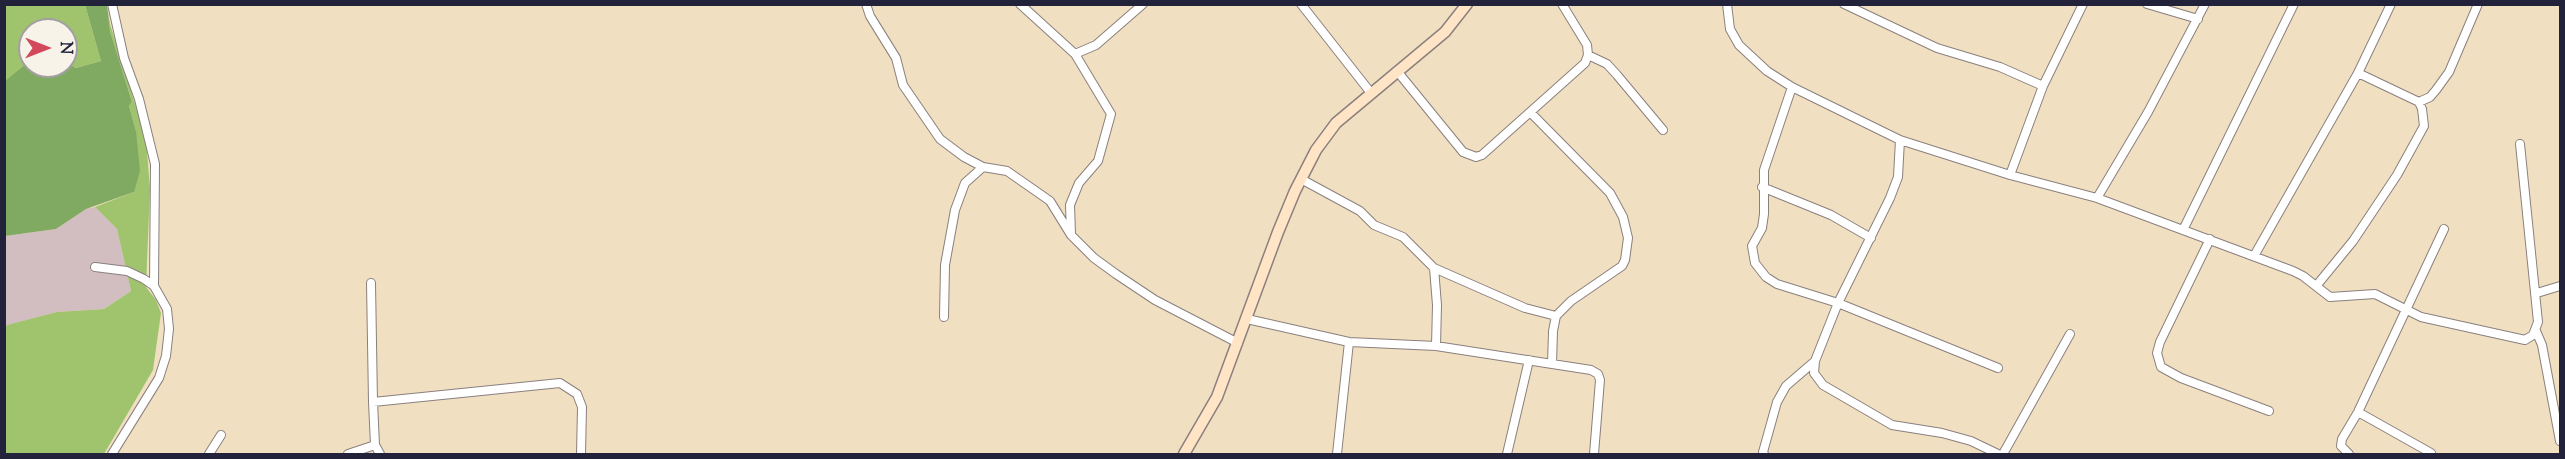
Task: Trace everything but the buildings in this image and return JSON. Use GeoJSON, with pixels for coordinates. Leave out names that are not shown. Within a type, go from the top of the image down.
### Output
{"type":"FeatureCollection","features":[{"type":"Feature","properties":{"kind":"street"},"geometry":{"type":"LineString","coordinates":[[111,4],[155,164],[154,286]]}},
{"type":"Feature","properties":{"kind":"street"},"geometry":{"type":"LineString","coordinates":[[866,4],[870,16],[897,58],[903,85],[940,139],[964,157],[983,167],[1007,171],[1050,201],[1071,235],[1094,258],[1155,300],[1238,343]]}},
{"type":"Feature","properties":{"kind":"street"},"geometry":{"type":"LineString","coordinates":[[1075,54],[1096,45],[1143,4]]}},
{"type":"Feature","properties":{"kind":"street"},"geometry":{"type":"LineString","coordinates":[[1301,4],[1371,93]]}},
{"type":"Feature","properties":{"kind":"street"},"geometry":{"type":"LineString","coordinates":[[1188,453],[1217,398],[1248,319],[1278,232],[1301,179],[1326,135],[1371,93],[1445,32],[1467,4]]}},
{"type":"Feature","properties":{"kind":"street"},"geometry":{"type":"LineString","coordinates":[[1397,71],[1463,152],[1476,156],[1486,152],[1585,63],[1588,55],[1587,45],[1562,4]]}},
{"type":"Feature","properties":{"kind":"street"},"geometry":{"type":"LineString","coordinates":[[1727,4],[1730,29],[1739,45],[1767,71],[1792,87],[1900,140],[2010,175],[2097,198],[2210,239],[2293,271],[2317,285],[2330,297],[2375,294],[2421,317],[2525,340],[2536,331],[2538,322],[2537,293],[2520,144]]}},
{"type":"Feature","properties":{"kind":"street"},"geometry":{"type":"LineString","coordinates":[[1844,4],[1937,48],[2000,68],[2043,86]]}},
{"type":"Feature","properties":{"kind":"street"},"geometry":{"type":"LineString","coordinates":[[2010,175],[2043,86],[2082,4]]}},
{"type":"Feature","properties":{"kind":"street"},"geometry":{"type":"LineString","coordinates":[[2147,4],[2198,19]]}},
{"type":"Feature","properties":{"kind":"street"},"geometry":{"type":"LineString","coordinates":[[2097,198],[2148,112],[2205,4]]}},
{"type":"Feature","properties":{"kind":"street"},"geometry":{"type":"LineString","coordinates":[[2183,230],[2294,4]]}},
{"type":"Feature","properties":{"kind":"street"},"geometry":{"type":"LineString","coordinates":[[2254,256],[2358,73],[2391,4]]}},
{"type":"Feature","properties":{"kind":"street"},"geometry":{"type":"LineString","coordinates":[[2419,102],[2430,97],[2449,72],[2478,4]]}},
{"type":"Feature","properties":{"kind":"street"},"geometry":{"type":"LineString","coordinates":[[1024,6],[1075,54],[1110,114],[1098,161],[1078,183],[1070,205],[1071,235]]}},
{"type":"Feature","properties":{"kind":"street"},"geometry":{"type":"LineString","coordinates":[[1588,55],[1607,64],[1663,130]]}},
{"type":"Feature","properties":{"kind":"street"},"geometry":{"type":"LineString","coordinates":[[2317,285],[2353,241],[2397,175],[2424,126],[2419,102],[2358,73]]}},
{"type":"Feature","properties":{"kind":"street"},"geometry":{"type":"LineString","coordinates":[[1792,87],[1764,170],[1762,228],[1752,246],[1755,263],[1766,277],[1777,284],[1838,303],[1998,368]]}},
{"type":"Feature","properties":{"kind":"street"},"geometry":{"type":"LineString","coordinates":[[1530,112],[1610,193],[1626,229],[1627,249],[1622,266],[1571,300],[1556,316],[1552,364]]}},
{"type":"Feature","properties":{"kind":"street"},"geometry":{"type":"LineString","coordinates":[[1900,140],[1898,177],[1838,303],[1815,361],[1816,379],[1870,414],[1892,425],[1942,433],[1971,441],[2000,454],[2070,334]]}},
{"type":"Feature","properties":{"kind":"street"},"geometry":{"type":"LineString","coordinates":[[944,317],[945,265],[955,210],[965,183],[983,167]]}},
{"type":"Feature","properties":{"kind":"street"},"geometry":{"type":"LineString","coordinates":[[1301,179],[1360,211],[1374,225],[1403,237],[1434,268],[1525,308],[1556,316]]}},
{"type":"Feature","properties":{"kind":"street"},"geometry":{"type":"LineString","coordinates":[[1762,187],[1831,215],[1870,238]]}},
{"type":"Feature","properties":{"kind":"street"},"geometry":{"type":"LineString","coordinates":[[2349,454],[2341,446],[2342,439],[2358,412],[2444,229]]}},
{"type":"Feature","properties":{"kind":"street"},"geometry":{"type":"LineString","coordinates":[[2210,239],[2160,342],[2157,353],[2161,367],[2181,378],[2269,411]]}},
{"type":"Feature","properties":{"kind":"street"},"geometry":{"type":"LineString","coordinates":[[95,267],[127,271],[154,286],[167,309],[169,329],[166,356],[159,378],[112,454]]}},
{"type":"Feature","properties":{"kind":"street"},"geometry":{"type":"LineString","coordinates":[[1434,268],[1437,304],[1436,346]]}},
{"type":"Feature","properties":{"kind":"street"},"geometry":{"type":"LineString","coordinates":[[371,283],[375,445],[380,454]]}},
{"type":"Feature","properties":{"kind":"street"},"geometry":{"type":"LineString","coordinates":[[2537,293],[2560,286]]}},
{"type":"Feature","properties":{"kind":"street"},"geometry":{"type":"LineString","coordinates":[[1248,319],[1349,342],[1436,346],[1591,370],[1598,374],[1600,380],[1594,454]]}},
{"type":"Feature","properties":{"kind":"street"},"geometry":{"type":"LineString","coordinates":[[2536,331],[2542,345],[2560,441]]}},
{"type":"Feature","properties":{"kind":"street"},"geometry":{"type":"LineString","coordinates":[[1337,454],[1349,342]]}},
{"type":"Feature","properties":{"kind":"street"},"geometry":{"type":"LineString","coordinates":[[1507,454],[1529,360]]}},
{"type":"Feature","properties":{"kind":"street"},"geometry":{"type":"LineString","coordinates":[[1764,454],[1777,402],[1786,386],[1815,361]]}},
{"type":"Feature","properties":{"kind":"street"},"geometry":{"type":"LineString","coordinates":[[373,402],[560,383],[577,394],[582,407],[580,454]]}},
{"type":"Feature","properties":{"kind":"street"},"geometry":{"type":"LineString","coordinates":[[2358,412],[2431,453]]}},
{"type":"Feature","properties":{"kind":"street"},"geometry":{"type":"LineString","coordinates":[[209,454],[221,435]]}},
{"type":"Feature","properties":{"kind":"street"},"geometry":{"type":"LineString","coordinates":[[348,454],[375,445]]}},
{"type":"Feature","properties":{"kind":"shaded area"},"geometry":{"type":"Polygon","coordinates":[[[95,207],[117,229],[131,291],[104,309],[57,312],[8,325],[5,331],[5,236],[56,229],[86,209],[95,207]]]}},
{"type":"Feature","properties":{"kind":"green space"},"geometry":{"type":"Polygon","coordinates":[[[5,5],[85,5],[101,61],[78,67],[78,18],[18,18],[18,72],[5,81],[5,5]]]}},
{"type":"Feature","properties":{"kind":"green space"},"geometry":{"type":"Polygon","coordinates":[[[85,5],[107,5],[110,31],[132,102],[129,106],[136,131],[140,171],[134,192],[86,209],[56,229],[5,236],[5,81],[18,70],[18,78],[78,78],[78,67],[101,61],[85,5]]]}},
{"type":"Feature","properties":{"kind":"green space"},"geometry":{"type":"Polygon","coordinates":[[[107,5],[110,24],[146,139],[150,189],[146,287],[156,300],[161,313],[153,370],[104,454],[5,454],[4,331],[7,325],[57,312],[104,309],[131,291],[117,229],[95,207],[134,192],[136,131],[129,106],[132,102],[110,31],[107,5]]]}}]}
